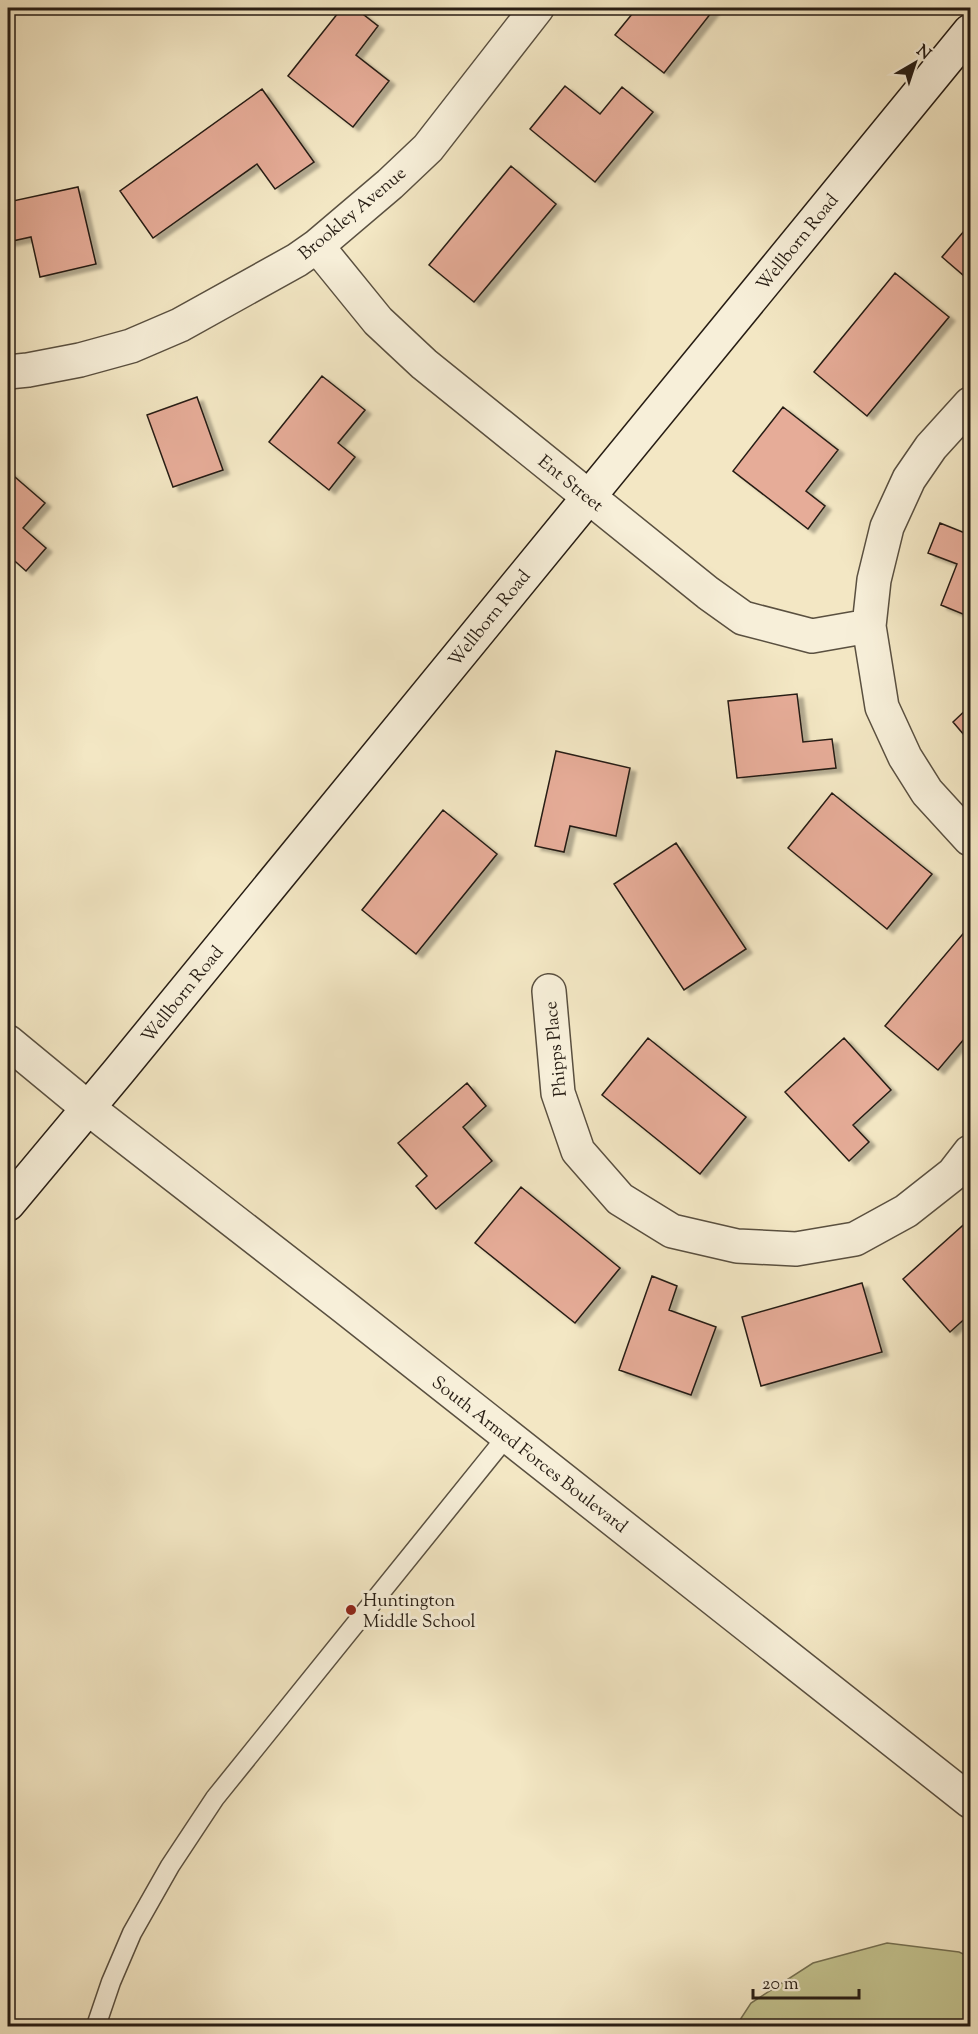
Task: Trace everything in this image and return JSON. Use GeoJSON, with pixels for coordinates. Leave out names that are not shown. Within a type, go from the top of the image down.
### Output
{"type":"FeatureCollection","features":[{"type":"Feature","properties":{"kind":"street","name":"Brookley Avenue"},"geometry":{"type":"LineString","coordinates":[[8,372],[80,360],[140,342],[180,326],[297,260],[317,246],[390,184],[428,148],[533,9]]}},
{"type":"Feature","properties":{"kind":"street","name":"Wellborn Road"},"geometry":{"type":"LineString","coordinates":[[8,1204],[970,31]]}},
{"type":"Feature","properties":{"kind":"street","name":"Ent Street"},"geometry":{"type":"LineString","coordinates":[[317,246],[378,321],[424,364],[708,593],[743,618],[812,636],[869,626]]}},
{"type":"Feature","properties":{"kind":"street"},"geometry":{"type":"LineString","coordinates":[[970,404],[931,447],[909,479],[891,518],[874,580],[869,626],[882,707],[905,757],[927,792],[970,839]]}},
{"type":"Feature","properties":{"kind":"street","name":"Phipps Place"},"geometry":{"type":"LineString","coordinates":[[549,991],[558,1094],[578,1151],[620,1199],[672,1231],[737,1246],[796,1249],[855,1239],[906,1211],[953,1174],[970,1152]]}},
{"type":"Feature","properties":{"kind":"street","name":"South Armed Forces Boulevard"},"geometry":{"type":"LineString","coordinates":[[8,1042],[88,1108],[325,1291],[970,1801]]}},
{"type":"Feature","properties":{"kind":"lane"},"geometry":{"type":"LineString","coordinates":[[96,2026],[111,1982],[132,1933],[170,1866],[215,1798],[507,1436]]}},
{"type":"Feature","properties":{"kind":"green space"},"geometry":{"type":"Polygon","coordinates":[[[887,1943],[959,1952],[970,1957],[970,2026],[736,2026],[751,2003],[813,1963],[887,1943]]]}},
{"type":"Feature","properties":{"kind":"building"},"geometry":{"type":"Polygon","coordinates":[[[342,8],[355,8],[378,26],[356,55],[389,81],[353,127],[288,76],[342,8]]]}},
{"type":"Feature","properties":{"kind":"building"},"geometry":{"type":"Polygon","coordinates":[[[637,8],[715,8],[664,73],[615,35],[637,8]]]}},
{"type":"Feature","properties":{"kind":"building"},"geometry":{"type":"Polygon","coordinates":[[[565,86],[600,114],[622,87],[653,112],[595,182],[530,129],[565,86]]]}},
{"type":"Feature","properties":{"kind":"building"},"geometry":{"type":"Polygon","coordinates":[[[262,89],[314,162],[275,189],[257,164],[153,238],[120,191],[262,89]]]}},
{"type":"Feature","properties":{"kind":"building"},"geometry":{"type":"Polygon","coordinates":[[[511,166],[556,204],[474,302],[429,265],[511,166]]]}},
{"type":"Feature","properties":{"kind":"building"},"geometry":{"type":"Polygon","coordinates":[[[78,187],[96,264],[40,277],[31,237],[8,242],[8,202],[78,187]]]}},
{"type":"Feature","properties":{"kind":"building"},"geometry":{"type":"Polygon","coordinates":[[[970,224],[970,281],[942,257],[970,224]]]}},
{"type":"Feature","properties":{"kind":"building"},"geometry":{"type":"Polygon","coordinates":[[[895,273],[949,317],[867,416],[814,372],[895,273]]]}},
{"type":"Feature","properties":{"kind":"building"},"geometry":{"type":"Polygon","coordinates":[[[322,376],[365,410],[338,443],[355,457],[329,490],[269,442],[322,376]]]}},
{"type":"Feature","properties":{"kind":"building"},"geometry":{"type":"Polygon","coordinates":[[[197,397],[223,470],[173,487],[147,415],[197,397]]]}},
{"type":"Feature","properties":{"kind":"building"},"geometry":{"type":"Polygon","coordinates":[[[783,407],[838,450],[806,491],[825,506],[808,529],[733,471],[783,407]]]}},
{"type":"Feature","properties":{"kind":"building"},"geometry":{"type":"Polygon","coordinates":[[[8,471],[45,503],[23,528],[46,548],[26,571],[8,555],[8,471]]]}},
{"type":"Feature","properties":{"kind":"building"},"geometry":{"type":"Polygon","coordinates":[[[940,523],[970,535],[970,617],[941,605],[957,564],[928,553],[940,523]]]}},
{"type":"Feature","properties":{"kind":"building"},"geometry":{"type":"Polygon","coordinates":[[[797,694],[803,742],[832,739],[836,768],[737,778],[728,701],[797,694]]]}},
{"type":"Feature","properties":{"kind":"building"},"geometry":{"type":"Polygon","coordinates":[[[970,706],[970,742],[953,722],[970,706]]]}},
{"type":"Feature","properties":{"kind":"building"},"geometry":{"type":"Polygon","coordinates":[[[556,751],[630,768],[616,836],[570,826],[564,852],[535,846],[556,751]]]}},
{"type":"Feature","properties":{"kind":"building"},"geometry":{"type":"Polygon","coordinates":[[[832,793],[932,874],[887,929],[788,848],[832,793]]]}},
{"type":"Feature","properties":{"kind":"building"},"geometry":{"type":"Polygon","coordinates":[[[443,810],[497,854],[416,954],[362,910],[443,810]]]}},
{"type":"Feature","properties":{"kind":"building"},"geometry":{"type":"Polygon","coordinates":[[[676,843],[746,949],[684,990],[614,884],[676,843]]]}},
{"type":"Feature","properties":{"kind":"building"},"geometry":{"type":"Polygon","coordinates":[[[967,929],[970,932],[970,1032],[938,1070],[885,1026],[967,929]]]}},
{"type":"Feature","properties":{"kind":"building"},"geometry":{"type":"Polygon","coordinates":[[[648,1038],[746,1117],[700,1174],[602,1095],[648,1038]]]}},
{"type":"Feature","properties":{"kind":"building"},"geometry":{"type":"Polygon","coordinates":[[[844,1038],[891,1090],[853,1125],[869,1142],[849,1161],[785,1092],[844,1038]]]}},
{"type":"Feature","properties":{"kind":"building"},"geometry":{"type":"Polygon","coordinates":[[[467,1083],[486,1106],[463,1127],[492,1161],[436,1209],[416,1186],[427,1176],[398,1143],[467,1083]]]}},
{"type":"Feature","properties":{"kind":"building"},"geometry":{"type":"Polygon","coordinates":[[[521,1187],[620,1268],[575,1323],[475,1243],[521,1187]]]}},
{"type":"Feature","properties":{"kind":"building"},"geometry":{"type":"Polygon","coordinates":[[[970,1219],[970,1314],[950,1332],[903,1279],[970,1219]]]}},
{"type":"Feature","properties":{"kind":"building"},"geometry":{"type":"Polygon","coordinates":[[[652,1276],[677,1286],[669,1310],[716,1327],[691,1395],[619,1370],[652,1276]]]}},
{"type":"Feature","properties":{"kind":"building"},"geometry":{"type":"Polygon","coordinates":[[[862,1283],[882,1352],[761,1386],[742,1317],[862,1283]]]}},
{"type":"Feature","properties":{"kind":"place","name":"Huntington Middle School"},"geometry":{"type":"Point","coordinates":[351,1610]}}]}
